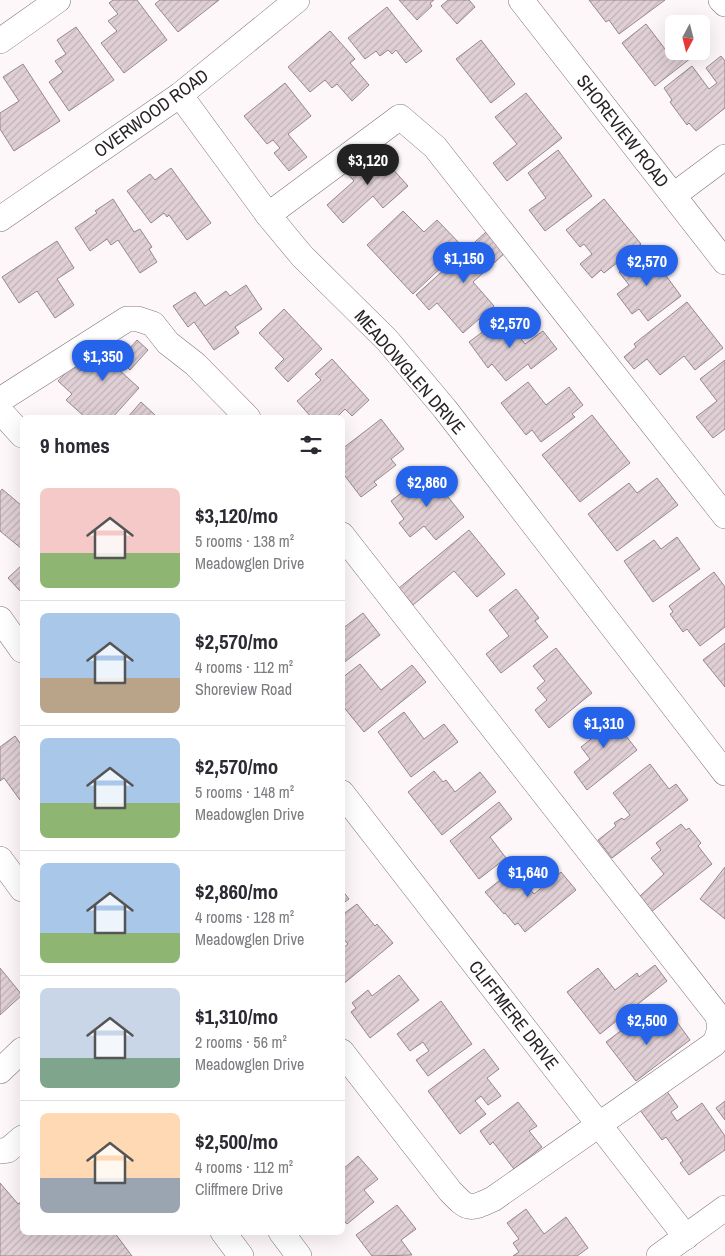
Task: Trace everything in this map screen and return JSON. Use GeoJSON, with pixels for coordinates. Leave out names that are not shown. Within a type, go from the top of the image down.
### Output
{"type":"FeatureCollection","features":[{"type":"Feature","properties":{"kind":"street"},"geometry":{"type":"LineString","coordinates":[[0,41],[58,0]]}},
{"type":"Feature","properties":{"kind":"street","name":"OVERWOOD ROAD"},"geometry":{"type":"LineString","coordinates":[[0,219],[180,95],[297,0]]}},
{"type":"Feature","properties":{"kind":"street","name":"SHOREVIEW ROAD"},"geometry":{"type":"LineString","coordinates":[[521,0],[725,262]]}},
{"type":"Feature","properties":{"kind":"street"},"geometry":{"type":"LineString","coordinates":[[722,0],[725,4]]}},
{"type":"Feature","properties":{"kind":"street","name":"MEADOWGLEN DRIVE"},"geometry":{"type":"LineString","coordinates":[[180,95],[268,215],[302,256],[387,340],[445,409],[725,773]]}},
{"type":"Feature","properties":{"kind":"street"},"geometry":{"type":"LineString","coordinates":[[268,215],[400,117],[435,146],[725,516]]}},
{"type":"Feature","properties":{"kind":"street"},"geometry":{"type":"LineString","coordinates":[[674,195],[725,157]]}},
{"type":"Feature","properties":{"kind":"street"},"geometry":{"type":"LineString","coordinates":[[0,400],[126,319],[138,319],[153,324],[168,343],[195,364],[245,415]]}},
{"type":"Feature","properties":{"kind":"street"},"geometry":{"type":"LineString","coordinates":[[0,411],[20,434]]}},
{"type":"Feature","properties":{"kind":"street"},"geometry":{"type":"LineString","coordinates":[[345,539],[718,1016],[720,1027],[714,1044],[493,1199],[476,1207],[466,1206],[450,1191],[345,1056]]}},
{"type":"Feature","properties":{"kind":"street"},"geometry":{"type":"LineString","coordinates":[[0,619],[20,647]]}},
{"type":"Feature","properties":{"kind":"street","name":"CLIFFMERE DRIVE"},"geometry":{"type":"LineString","coordinates":[[345,797],[686,1237]]}},
{"type":"Feature","properties":{"kind":"street"},"geometry":{"type":"LineString","coordinates":[[0,859],[20,886]]}},
{"type":"Feature","properties":{"kind":"street"},"geometry":{"type":"LineString","coordinates":[[0,1071],[20,1052]]}},
{"type":"Feature","properties":{"kind":"street"},"geometry":{"type":"LineString","coordinates":[[0,1151],[8,1150],[20,1140]]}},
{"type":"Feature","properties":{"kind":"street"},"geometry":{"type":"LineString","coordinates":[[659,1256],[725,1208]]}},
{"type":"Feature","properties":{"kind":"street"},"geometry":{"type":"LineString","coordinates":[[225,1235],[242,1256]]}},
{"type":"Feature","properties":{"kind":"street"},"geometry":{"type":"LineString","coordinates":[[283,1235],[300,1256]]}},
{"type":"Feature","properties":{"kind":"building"},"geometry":{"type":"Polygon","coordinates":[[[113,0],[137,0],[167,40],[124,73],[101,43],[117,31],[108,21],[118,14],[109,3],[113,0]]]}},
{"type":"Feature","properties":{"kind":"building"},"geometry":{"type":"Polygon","coordinates":[[[160,0],[219,0],[178,32],[155,4],[160,0]]]}},
{"type":"Feature","properties":{"kind":"building"},"geometry":{"type":"Polygon","coordinates":[[[399,0],[434,0],[430,3],[432,6],[417,20],[399,0]]]}},
{"type":"Feature","properties":{"kind":"building"},"geometry":{"type":"Polygon","coordinates":[[[448,0],[469,0],[475,7],[457,24],[441,6],[448,0]]]}},
{"type":"Feature","properties":{"kind":"building"},"geometry":{"type":"Polygon","coordinates":[[[589,0],[665,0],[619,34],[609,20],[606,22],[589,0]]]}},
{"type":"Feature","properties":{"kind":"building"},"geometry":{"type":"Polygon","coordinates":[[[387,7],[422,51],[406,63],[396,50],[392,54],[388,50],[380,56],[376,51],[365,59],[348,38],[387,7]]]}},
{"type":"Feature","properties":{"kind":"building"},"geometry":{"type":"Polygon","coordinates":[[[646,24],[665,49],[665,60],[688,60],[655,86],[622,43],[646,24]]]}},
{"type":"Feature","properties":{"kind":"building"},"geometry":{"type":"Polygon","coordinates":[[[76,27],[114,80],[69,111],[49,82],[63,72],[55,61],[66,54],[57,40],[76,27]]]}},
{"type":"Feature","properties":{"kind":"building"},"geometry":{"type":"Polygon","coordinates":[[[330,31],[355,59],[350,63],[369,85],[352,101],[337,84],[332,88],[325,80],[310,92],[288,67],[330,31]]]}},
{"type":"Feature","properties":{"kind":"building"},"geometry":{"type":"Polygon","coordinates":[[[481,40],[515,84],[491,103],[456,59],[481,40]]]}},
{"type":"Feature","properties":{"kind":"building"},"geometry":{"type":"Polygon","coordinates":[[[721,56],[725,61],[725,108],[696,131],[689,123],[687,125],[670,102],[672,100],[664,88],[692,66],[709,89],[717,83],[706,68],[721,56]]]}},
{"type":"Feature","properties":{"kind":"building"},"geometry":{"type":"Polygon","coordinates":[[[23,64],[60,121],[14,151],[0,129],[0,113],[19,101],[3,77],[23,64]]]}},
{"type":"Feature","properties":{"kind":"building"},"geometry":{"type":"Polygon","coordinates":[[[285,83],[311,116],[288,134],[307,157],[289,171],[274,153],[280,148],[273,140],[267,144],[244,116],[285,83]]]}},
{"type":"Feature","properties":{"kind":"building"},"geometry":{"type":"Polygon","coordinates":[[[526,93],[562,138],[507,181],[493,163],[517,144],[495,117],[526,93]]]}},
{"type":"Feature","properties":{"kind":"building"},"geometry":{"type":"Polygon","coordinates":[[[374,148],[408,186],[383,208],[373,196],[343,223],[327,205],[354,181],[347,173],[374,148]]]}},
{"type":"Feature","properties":{"kind":"building"},"geometry":{"type":"Polygon","coordinates":[[[558,150],[592,196],[545,231],[529,210],[546,198],[528,173],[558,150]]]}},
{"type":"Feature","properties":{"kind":"building"},"geometry":{"type":"Polygon","coordinates":[[[171,168],[211,223],[187,240],[169,215],[167,217],[164,213],[151,223],[127,191],[150,174],[155,180],[171,168]]]}},
{"type":"Feature","properties":{"kind":"building"},"geometry":{"type":"Polygon","coordinates":[[[113,199],[134,232],[140,229],[152,247],[149,249],[157,262],[140,273],[118,240],[111,245],[107,239],[90,251],[75,228],[113,199]]]}},
{"type":"Feature","properties":{"kind":"building"},"geometry":{"type":"Polygon","coordinates":[[[604,199],[641,244],[604,273],[601,270],[592,278],[580,264],[592,254],[584,244],[580,247],[566,230],[604,199]]]}},
{"type":"Feature","properties":{"kind":"building"},"geometry":{"type":"Polygon","coordinates":[[[403,211],[424,232],[437,220],[463,247],[413,294],[367,245],[403,211]]]}},
{"type":"Feature","properties":{"kind":"building"},"geometry":{"type":"Polygon","coordinates":[[[486,232],[505,253],[473,282],[494,306],[463,333],[437,303],[429,310],[416,295],[486,232]]]}},
{"type":"Feature","properties":{"kind":"building"},"geometry":{"type":"Polygon","coordinates":[[[57,241],[74,268],[57,279],[74,305],[55,318],[37,291],[19,303],[2,277],[57,241]]]}},
{"type":"Feature","properties":{"kind":"building"},"geometry":{"type":"Polygon","coordinates":[[[647,250],[681,296],[648,321],[639,309],[632,314],[617,294],[629,285],[619,272],[647,250]]]}},
{"type":"Feature","properties":{"kind":"building"},"geometry":{"type":"Polygon","coordinates":[[[246,285],[262,309],[235,327],[239,333],[214,350],[194,322],[188,327],[173,306],[195,292],[205,306],[226,291],[230,296],[246,285]]]}},
{"type":"Feature","properties":{"kind":"building"},"geometry":{"type":"Polygon","coordinates":[[[687,302],[723,348],[695,370],[684,356],[660,375],[647,359],[634,369],[624,357],[636,347],[634,344],[687,302]]]}},
{"type":"Feature","properties":{"kind":"building"},"geometry":{"type":"Polygon","coordinates":[[[284,309],[322,349],[288,382],[275,368],[284,359],[259,333],[284,309]]]}},
{"type":"Feature","properties":{"kind":"building"},"geometry":{"type":"Polygon","coordinates":[[[504,316],[525,344],[543,331],[557,349],[531,369],[528,364],[506,381],[492,364],[488,368],[469,342],[504,316]]]}},
{"type":"Feature","properties":{"kind":"building"},"geometry":{"type":"Polygon","coordinates":[[[137,340],[148,350],[130,370],[123,363],[118,369],[139,388],[115,415],[83,415],[66,400],[72,394],[58,381],[73,365],[80,371],[108,341],[124,355],[137,340]]]}},
{"type":"Feature","properties":{"kind":"building"},"geometry":{"type":"Polygon","coordinates":[[[332,359],[369,400],[352,416],[345,409],[339,415],[309,415],[297,401],[321,380],[315,374],[332,359]]]}},
{"type":"Feature","properties":{"kind":"building"},"geometry":{"type":"Polygon","coordinates":[[[725,360],[725,429],[713,438],[696,417],[717,401],[700,379],[725,360]]]}},
{"type":"Feature","properties":{"kind":"building"},"geometry":{"type":"Polygon","coordinates":[[[528,382],[546,405],[569,387],[583,405],[572,414],[575,417],[541,442],[532,430],[526,435],[501,403],[528,382]]]}},
{"type":"Feature","properties":{"kind":"building"},"geometry":{"type":"Polygon","coordinates":[[[141,402],[155,415],[130,415],[141,402]]]}},
{"type":"Feature","properties":{"kind":"building"},"geometry":{"type":"Polygon","coordinates":[[[592,415],[630,463],[580,502],[542,455],[592,415]]]}},
{"type":"Feature","properties":{"kind":"building"},"geometry":{"type":"Polygon","coordinates":[[[381,419],[404,449],[391,459],[396,465],[374,482],[377,485],[361,497],[345,476],[345,447],[381,419]]]}},
{"type":"Feature","properties":{"kind":"building"},"geometry":{"type":"Polygon","coordinates":[[[428,472],[464,517],[436,540],[424,526],[410,537],[399,523],[404,519],[391,501],[428,472]]]}},
{"type":"Feature","properties":{"kind":"building"},"geometry":{"type":"Polygon","coordinates":[[[657,478],[678,505],[617,551],[588,514],[629,483],[637,493],[657,478]]]}},
{"type":"Feature","properties":{"kind":"building"},"geometry":{"type":"Polygon","coordinates":[[[2,489],[20,504],[20,547],[0,531],[0,492],[2,489]]]}},
{"type":"Feature","properties":{"kind":"building"},"geometry":{"type":"Polygon","coordinates":[[[469,530],[505,574],[477,597],[454,571],[413,605],[399,588],[469,530]]]}},
{"type":"Feature","properties":{"kind":"building"},"geometry":{"type":"Polygon","coordinates":[[[677,537],[700,569],[653,602],[624,561],[654,540],[661,549],[677,537]]]}},
{"type":"Feature","properties":{"kind":"building"},"geometry":{"type":"Polygon","coordinates":[[[20,567],[20,591],[8,578],[20,567]]]}},
{"type":"Feature","properties":{"kind":"building"},"geometry":{"type":"Polygon","coordinates":[[[714,572],[725,587],[725,627],[700,646],[687,629],[683,632],[670,614],[673,612],[669,606],[714,572]]]}},
{"type":"Feature","properties":{"kind":"building"},"geometry":{"type":"Polygon","coordinates":[[[516,589],[539,618],[535,621],[548,637],[501,673],[486,654],[509,636],[489,610],[516,589]]]}},
{"type":"Feature","properties":{"kind":"building"},"geometry":{"type":"Polygon","coordinates":[[[363,613],[380,635],[345,662],[345,627],[363,613]]]}},
{"type":"Feature","properties":{"kind":"building"},"geometry":{"type":"Polygon","coordinates":[[[725,643],[725,687],[703,660],[725,643]]]}},
{"type":"Feature","properties":{"kind":"building"},"geometry":{"type":"Polygon","coordinates":[[[556,648],[592,693],[549,728],[535,710],[547,700],[537,688],[545,681],[533,666],[556,648]]]}},
{"type":"Feature","properties":{"kind":"building"},"geometry":{"type":"Polygon","coordinates":[[[360,664],[381,690],[412,665],[426,682],[364,732],[345,709],[345,676],[360,664]]]}},
{"type":"Feature","properties":{"kind":"building"},"geometry":{"type":"Polygon","coordinates":[[[604,708],[637,750],[587,790],[574,772],[590,759],[581,747],[595,736],[585,723],[604,708]]]}},
{"type":"Feature","properties":{"kind":"building"},"geometry":{"type":"Polygon","coordinates":[[[404,712],[424,739],[444,724],[458,742],[411,777],[378,732],[404,712]]]}},
{"type":"Feature","properties":{"kind":"building"},"geometry":{"type":"Polygon","coordinates":[[[15,736],[20,743],[20,800],[4,778],[0,781],[0,747],[15,736]]]}},
{"type":"Feature","properties":{"kind":"building"},"geometry":{"type":"Polygon","coordinates":[[[650,764],[669,789],[676,784],[688,800],[612,858],[598,840],[616,826],[614,823],[622,818],[624,820],[630,815],[613,793],[650,764]]]}},
{"type":"Feature","properties":{"kind":"building"},"geometry":{"type":"Polygon","coordinates":[[[434,771],[443,782],[446,780],[455,792],[480,772],[496,792],[442,835],[408,792],[434,771]]]}},
{"type":"Feature","properties":{"kind":"building"},"geometry":{"type":"Polygon","coordinates":[[[499,802],[512,819],[490,837],[506,858],[479,879],[450,841],[499,802]]]}},
{"type":"Feature","properties":{"kind":"building"},"geometry":{"type":"Polygon","coordinates":[[[681,824],[686,830],[689,828],[701,843],[698,846],[712,864],[651,912],[639,897],[664,874],[651,858],[661,850],[656,843],[681,824]]]}},
{"type":"Feature","properties":{"kind":"building"},"geometry":{"type":"Polygon","coordinates":[[[725,867],[725,919],[700,899],[725,867]]]}},
{"type":"Feature","properties":{"kind":"building"},"geometry":{"type":"Polygon","coordinates":[[[514,869],[534,894],[561,872],[576,890],[525,932],[518,923],[515,925],[504,914],[485,892],[514,869]]]}},
{"type":"Feature","properties":{"kind":"building"},"geometry":{"type":"Polygon","coordinates":[[[345,894],[349,899],[345,902],[345,894]]]}},
{"type":"Feature","properties":{"kind":"building"},"geometry":{"type":"Polygon","coordinates":[[[357,904],[375,926],[377,924],[393,943],[345,983],[345,946],[348,944],[345,940],[345,913],[357,904]]]}},
{"type":"Feature","properties":{"kind":"building"},"geometry":{"type":"Polygon","coordinates":[[[655,965],[667,981],[600,1034],[567,992],[598,968],[615,990],[637,973],[639,977],[655,965]]]}},
{"type":"Feature","properties":{"kind":"building"},"geometry":{"type":"Polygon","coordinates":[[[0,968],[20,993],[20,997],[0,1015],[0,968]]]}},
{"type":"Feature","properties":{"kind":"building"},"geometry":{"type":"Polygon","coordinates":[[[399,975],[419,1000],[370,1038],[351,1012],[356,1008],[352,1003],[368,990],[372,996],[399,975]]]}},
{"type":"Feature","properties":{"kind":"building"},"geometry":{"type":"Polygon","coordinates":[[[441,1001],[472,1044],[428,1076],[416,1060],[429,1051],[423,1042],[410,1051],[397,1034],[441,1001]]]}},
{"type":"Feature","properties":{"kind":"building"},"geometry":{"type":"Polygon","coordinates":[[[672,1015],[690,1040],[636,1081],[606,1042],[634,1021],[645,1036],[672,1015]]]}},
{"type":"Feature","properties":{"kind":"building"},"geometry":{"type":"Polygon","coordinates":[[[484,1049],[499,1069],[487,1078],[501,1096],[488,1105],[481,1096],[475,1101],[486,1114],[460,1134],[428,1091],[484,1049]]]}},
{"type":"Feature","properties":{"kind":"building"},"geometry":{"type":"Polygon","coordinates":[[[664,1087],[678,1107],[671,1112],[677,1121],[702,1103],[725,1136],[725,1150],[689,1175],[680,1163],[683,1161],[666,1137],[662,1140],[637,1106],[664,1087]]]}},
{"type":"Feature","properties":{"kind":"building"},"geometry":{"type":"Polygon","coordinates":[[[725,1101],[725,1120],[716,1108],[725,1101]]]}},
{"type":"Feature","properties":{"kind":"building"},"geometry":{"type":"Polygon","coordinates":[[[518,1102],[537,1126],[529,1131],[542,1147],[514,1169],[493,1142],[490,1145],[480,1131],[518,1102]]]}},
{"type":"Feature","properties":{"kind":"building"},"geometry":{"type":"Polygon","coordinates":[[[358,1156],[378,1179],[364,1190],[374,1202],[347,1224],[345,1222],[345,1167],[358,1156]]]}},
{"type":"Feature","properties":{"kind":"building"},"geometry":{"type":"Polygon","coordinates":[[[0,1183],[18,1204],[20,1202],[20,1235],[116,1235],[132,1256],[0,1256],[0,1183]]]}},
{"type":"Feature","properties":{"kind":"building"},"geometry":{"type":"Polygon","coordinates":[[[397,1205],[416,1229],[401,1240],[412,1255],[372,1256],[356,1235],[397,1205]]]}},
{"type":"Feature","properties":{"kind":"building"},"geometry":{"type":"Polygon","coordinates":[[[526,1209],[544,1234],[566,1217],[588,1248],[577,1256],[513,1256],[519,1252],[513,1243],[519,1239],[507,1223],[526,1209]]]}}]}
